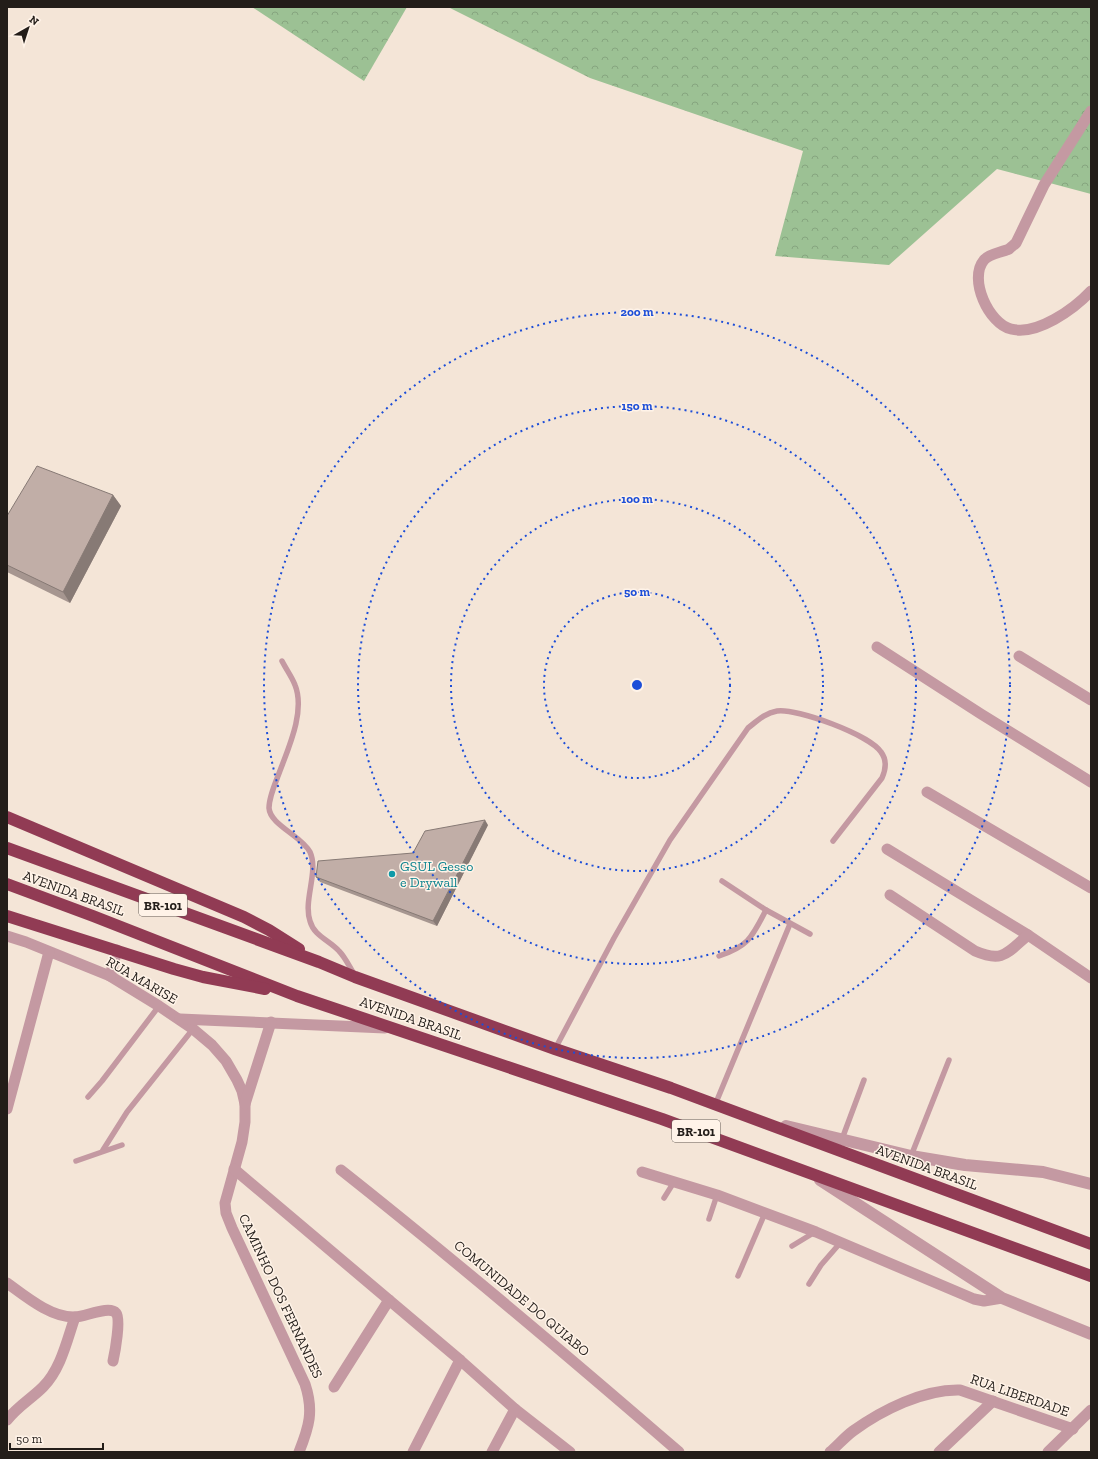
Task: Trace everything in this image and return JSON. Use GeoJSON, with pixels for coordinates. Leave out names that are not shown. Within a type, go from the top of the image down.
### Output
{"type":"FeatureCollection","features":[{"type":"Feature","properties":{"kind":"highway"},"geometry":{"type":"LineString","coordinates":[[7,817],[244,917],[269,930],[319,962]]}},
{"type":"Feature","properties":{"kind":"highway","name":"AVENIDA BRASIL"},"geometry":{"type":"LineString","coordinates":[[7,848],[319,962],[355,977],[555,1049],[671,1088],[1091,1244]]}},
{"type":"Feature","properties":{"kind":"highway","name":"AVENIDA BRASIL"},"geometry":{"type":"LineString","coordinates":[[7,884],[297,996],[654,1116],[1091,1276]]}},
{"type":"Feature","properties":{"kind":"highway"},"geometry":{"type":"LineString","coordinates":[[7,916],[204,977],[297,996]]}},
{"type":"Feature","properties":{"kind":"street"},"geometry":{"type":"LineString","coordinates":[[1091,111],[1044,185],[1016,243],[984,260],[980,269],[978,282],[989,312],[1001,324],[1010,329],[1023,330],[1035,328],[1068,312],[1091,291]]}},
{"type":"Feature","properties":{"kind":"street"},"geometry":{"type":"LineString","coordinates":[[877,647],[1091,782]]}},
{"type":"Feature","properties":{"kind":"street"},"geometry":{"type":"LineString","coordinates":[[1018,656],[1091,700]]}},
{"type":"Feature","properties":{"kind":"street"},"geometry":{"type":"LineString","coordinates":[[927,792],[1091,888]]}},
{"type":"Feature","properties":{"kind":"street"},"geometry":{"type":"LineString","coordinates":[[887,849],[1028,935],[1091,978]]}},
{"type":"Feature","properties":{"kind":"street"},"geometry":{"type":"LineString","coordinates":[[890,895],[975,951],[987,956],[998,957],[1007,952],[1028,935]]}},
{"type":"Feature","properties":{"kind":"street","name":"RUA MARISE"},"geometry":{"type":"LineString","coordinates":[[7,936],[110,976],[180,1019],[212,1045],[226,1062]]}},
{"type":"Feature","properties":{"kind":"street"},"geometry":{"type":"LineString","coordinates":[[110,976],[117,950]]}},
{"type":"Feature","properties":{"kind":"street"},"geometry":{"type":"LineString","coordinates":[[7,1109],[49,952]]}},
{"type":"Feature","properties":{"kind":"street"},"geometry":{"type":"LineString","coordinates":[[180,1019],[392,1028]]}},
{"type":"Feature","properties":{"kind":"street"},"geometry":{"type":"LineString","coordinates":[[244,1104],[271,1022]]}},
{"type":"Feature","properties":{"kind":"street","name":"CAMINHO DOS FERNANDES"},"geometry":{"type":"LineString","coordinates":[[226,1062],[240,1086],[244,1104],[245,1122],[242,1142],[225,1203],[226,1213],[305,1384],[309,1397],[311,1410],[309,1422],[299,1452]]}},
{"type":"Feature","properties":{"kind":"street","name":"AVENIDA BRASIL"},"geometry":{"type":"LineString","coordinates":[[753,1119],[911,1156],[965,1165],[1043,1172],[1091,1184]]}},
{"type":"Feature","properties":{"kind":"street"},"geometry":{"type":"LineString","coordinates":[[234,1170],[460,1360],[515,1409],[570,1452]]}},
{"type":"Feature","properties":{"kind":"street","name":"COMUNIDADE DO QUIABO"},"geometry":{"type":"LineString","coordinates":[[342,1170],[438,1247],[679,1452]]}},
{"type":"Feature","properties":{"kind":"street"},"geometry":{"type":"LineString","coordinates":[[642,1172],[674,1181],[816,1232],[974,1299],[984,1301],[1002,1298]]}},
{"type":"Feature","properties":{"kind":"street","name":"AVENIDA BRASIL"},"geometry":{"type":"LineString","coordinates":[[808,1172],[1002,1298],[1091,1334]]}},
{"type":"Feature","properties":{"kind":"street"},"geometry":{"type":"LineString","coordinates":[[7,1283],[44,1308],[57,1314],[75,1317],[111,1310],[117,1314],[119,1318],[113,1361]]}},
{"type":"Feature","properties":{"kind":"street"},"geometry":{"type":"LineString","coordinates":[[334,1387],[389,1300]]}},
{"type":"Feature","properties":{"kind":"street"},"geometry":{"type":"LineString","coordinates":[[7,1420],[17,1408],[43,1387],[50,1379],[56,1369],[75,1317]]}},
{"type":"Feature","properties":{"kind":"street"},"geometry":{"type":"LineString","coordinates":[[414,1452],[460,1360]]}},
{"type":"Feature","properties":{"kind":"street","name":"RUA LIBERDADE"},"geometry":{"type":"LineString","coordinates":[[830,1452],[853,1431],[881,1414],[917,1397],[948,1390],[960,1390],[1073,1429]]}},
{"type":"Feature","properties":{"kind":"street"},"geometry":{"type":"LineString","coordinates":[[939,1452],[993,1401]]}},
{"type":"Feature","properties":{"kind":"street"},"geometry":{"type":"LineString","coordinates":[[492,1452],[515,1409]]}},
{"type":"Feature","properties":{"kind":"street"},"geometry":{"type":"LineString","coordinates":[[1048,1452],[1091,1410]]}},
{"type":"Feature","properties":{"kind":"lane"},"geometry":{"type":"LineString","coordinates":[[282,661],[295,686],[298,699],[298,713],[275,784],[269,809],[271,815],[277,822],[298,838],[310,852],[312,860],[308,907],[309,920],[313,928],[320,936],[331,943],[339,951],[355,977]]}},
{"type":"Feature","properties":{"kind":"lane"},"geometry":{"type":"LineString","coordinates":[[555,1049],[614,938],[670,840],[744,733],[764,715],[776,711],[790,711],[811,716],[844,729],[875,745],[881,751],[885,760],[886,770],[882,778],[833,841]]}},
{"type":"Feature","properties":{"kind":"lane"},"geometry":{"type":"LineString","coordinates":[[722,881],[766,910],[810,934]]}},
{"type":"Feature","properties":{"kind":"lane"},"geometry":{"type":"LineString","coordinates":[[719,956],[735,951],[747,942],[755,932],[766,910]]}},
{"type":"Feature","properties":{"kind":"lane"},"geometry":{"type":"LineString","coordinates":[[715,1105],[790,924]]}},
{"type":"Feature","properties":{"kind":"lane"},"geometry":{"type":"LineString","coordinates":[[88,1096],[102,1082],[159,1006]]}},
{"type":"Feature","properties":{"kind":"lane"},"geometry":{"type":"LineString","coordinates":[[103,1150],[127,1112],[193,1029]]}},
{"type":"Feature","properties":{"kind":"lane"},"geometry":{"type":"LineString","coordinates":[[911,1156],[949,1060]]}},
{"type":"Feature","properties":{"kind":"lane"},"geometry":{"type":"LineString","coordinates":[[842,1139],[864,1080]]}},
{"type":"Feature","properties":{"kind":"lane"},"geometry":{"type":"LineString","coordinates":[[76,1161],[103,1150],[122,1145]]}},
{"type":"Feature","properties":{"kind":"lane"},"geometry":{"type":"LineString","coordinates":[[664,1198],[674,1181]]}},
{"type":"Feature","properties":{"kind":"lane"},"geometry":{"type":"LineString","coordinates":[[709,1219],[716,1196]]}},
{"type":"Feature","properties":{"kind":"lane"},"geometry":{"type":"LineString","coordinates":[[738,1276],[765,1213]]}},
{"type":"Feature","properties":{"kind":"lane"},"geometry":{"type":"LineString","coordinates":[[792,1246],[816,1232]]}},
{"type":"Feature","properties":{"kind":"lane"},"geometry":{"type":"LineString","coordinates":[[809,1284],[820,1265],[841,1242]]}},
{"type":"Feature","properties":{"kind":"green space"},"geometry":{"type":"Polygon","coordinates":[[[252,7],[407,7],[364,81],[252,7]]]}},
{"type":"Feature","properties":{"kind":"green space"},"geometry":{"type":"Polygon","coordinates":[[[448,7],[1091,7],[1091,194],[997,169],[889,265],[775,256],[803,151],[590,78],[448,7]]]}},
{"type":"Feature","properties":{"kind":"building"},"geometry":{"type":"Polygon","coordinates":[[[37,466],[113,495],[63,592],[7,565],[7,516],[37,466]]]}},
{"type":"Feature","properties":{"kind":"building","name":"GSUL Gesso e Drywall"},"geometry":{"type":"Polygon","coordinates":[[[485,820],[433,921],[316,877],[318,861],[413,853],[425,831],[485,820]]]}},
{"type":"Feature","properties":{"kind":"place","name":"GSUL Gesso e Drywall"},"geometry":{"type":"Point","coordinates":[392,874]}}]}
